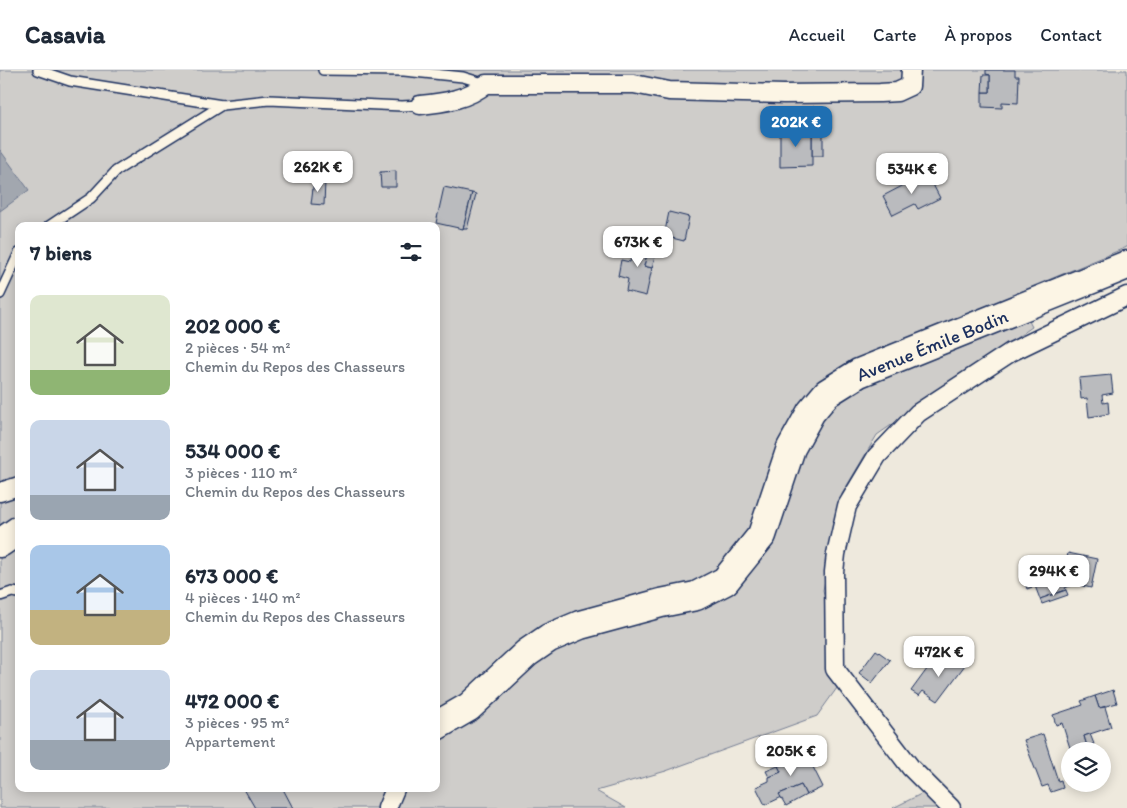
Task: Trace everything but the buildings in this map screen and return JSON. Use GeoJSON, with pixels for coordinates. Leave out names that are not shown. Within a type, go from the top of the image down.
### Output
{"type":"FeatureCollection","features":[{"type":"Feature","properties":{"kind":"main road","name":"Avenue Émile Bodin"},"geometry":{"type":"LineString","coordinates":[[440,724],[468,707],[527,653],[549,638],[580,624],[696,596],[725,581],[762,534],[791,448],[811,412],[827,393],[859,373],[1127,265]]}},
{"type":"Feature","properties":{"kind":"main road"},"geometry":{"type":"LineString","coordinates":[[0,544],[15,533]]}},
{"type":"Feature","properties":{"kind":"street"},"geometry":{"type":"LineString","coordinates":[[420,105],[440,103],[467,96],[476,93],[486,84],[634,84],[669,91],[784,94],[897,92],[910,86],[911,70]]}},
{"type":"Feature","properties":{"kind":"street"},"geometry":{"type":"LineString","coordinates":[[951,808],[912,768],[835,669],[834,572],[836,554],[847,506],[877,456],[918,413],[1011,352],[1127,296]]}},
{"type":"Feature","properties":{"kind":"street"},"geometry":{"type":"LineString","coordinates":[[0,492],[15,487]]}},
{"type":"Feature","properties":{"kind":"street"},"geometry":{"type":"LineString","coordinates":[[387,808],[394,792]]}},
{"type":"Feature","properties":{"kind":"lane"},"geometry":{"type":"LineString","coordinates":[[38,70],[70,81],[222,105],[269,100],[402,106],[420,105]]}},
{"type":"Feature","properties":{"kind":"lane"},"geometry":{"type":"LineString","coordinates":[[323,70],[404,71],[463,76],[486,84]]}},
{"type":"Feature","properties":{"kind":"lane"},"geometry":{"type":"LineString","coordinates":[[55,222],[91,198],[116,171],[222,105]]}},
{"type":"Feature","properties":{"kind":"lane"},"geometry":{"type":"LineString","coordinates":[[0,294],[15,262]]}},
{"type":"Feature","properties":{"kind":"lane"},"geometry":{"type":"LineString","coordinates":[[0,596],[15,592]]}},
{"type":"Feature","properties":{"kind":"shaded area"},"geometry":{"type":"Polygon","coordinates":[[[0,70],[1127,70],[1127,247],[1015,294],[1032,327],[877,435],[842,494],[823,590],[842,681],[817,716],[666,771],[596,791],[626,808],[0,808],[0,70]]]}},
{"type":"Feature","properties":{"kind":"shaded area"},"geometry":{"type":"Polygon","coordinates":[[[0,150],[29,190],[0,211],[0,150]]]}},
{"type":"Feature","properties":{"kind":"shaded area"},"geometry":{"type":"Polygon","coordinates":[[[925,792],[942,808],[893,808],[925,792]]]}}]}
